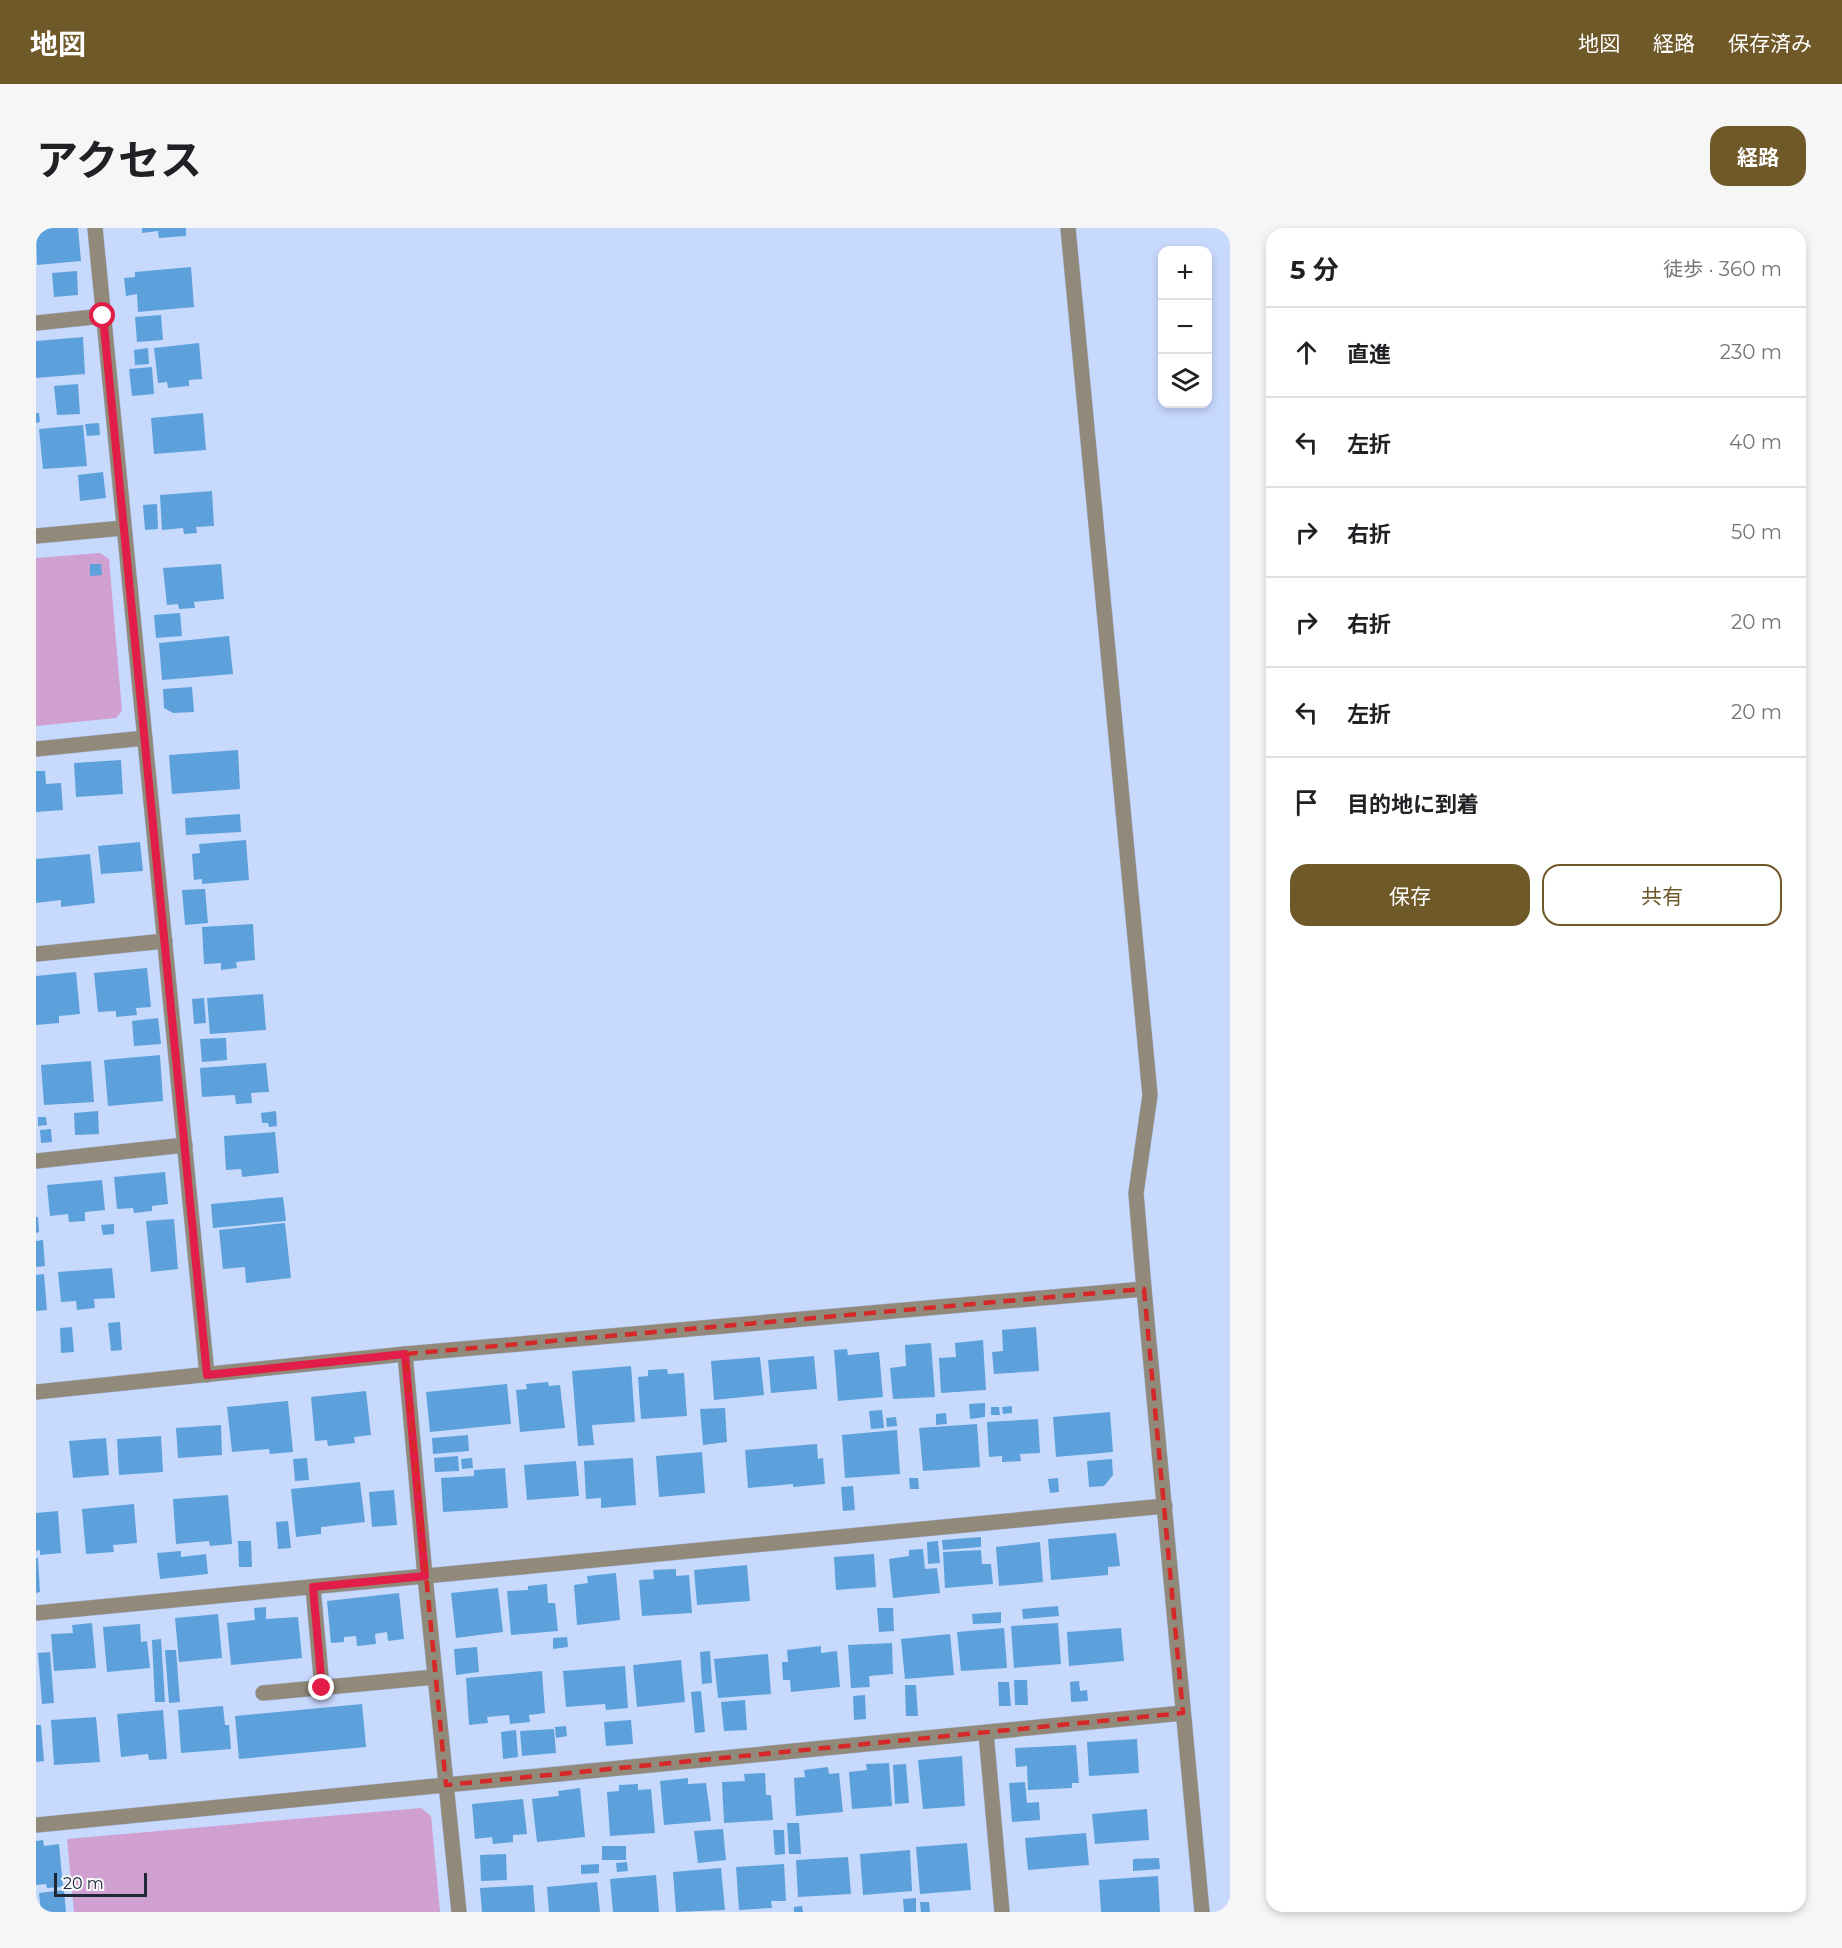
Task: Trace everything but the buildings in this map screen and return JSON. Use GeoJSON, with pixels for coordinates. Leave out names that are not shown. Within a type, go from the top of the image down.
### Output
{"type":"FeatureCollection","features":[{"type":"Feature","properties":{"kind":"street"},"geometry":{"type":"LineString","coordinates":[[95,228],[207,1375]]}},
{"type":"Feature","properties":{"kind":"street"},"geometry":{"type":"LineString","coordinates":[[1068,228],[1150,1095],[1136,1193],[1202,1912]]}},
{"type":"Feature","properties":{"kind":"street"},"geometry":{"type":"LineString","coordinates":[[36,323],[103,316]]}},
{"type":"Feature","properties":{"kind":"street"},"geometry":{"type":"LineString","coordinates":[[36,536],[123,528]]}},
{"type":"Feature","properties":{"kind":"street"},"geometry":{"type":"LineString","coordinates":[[36,748],[145,738]]}},
{"type":"Feature","properties":{"kind":"street"},"geometry":{"type":"LineString","coordinates":[[36,954],[165,941]]}},
{"type":"Feature","properties":{"kind":"street"},"geometry":{"type":"LineString","coordinates":[[36,1161],[185,1145]]}},
{"type":"Feature","properties":{"kind":"street"},"geometry":{"type":"LineString","coordinates":[[36,1392],[405,1354],[1144,1289]]}},
{"type":"Feature","properties":{"kind":"street"},"geometry":{"type":"LineString","coordinates":[[405,1354],[459,1912]]}},
{"type":"Feature","properties":{"kind":"street"},"geometry":{"type":"LineString","coordinates":[[36,1613],[1165,1506]]}},
{"type":"Feature","properties":{"kind":"street"},"geometry":{"type":"LineString","coordinates":[[313,1587],[322,1688]]}},
{"type":"Feature","properties":{"kind":"street"},"geometry":{"type":"LineString","coordinates":[[263,1693],[435,1677]]}},
{"type":"Feature","properties":{"kind":"street"},"geometry":{"type":"LineString","coordinates":[[36,1825],[1183,1713]]}},
{"type":"Feature","properties":{"kind":"street"},"geometry":{"type":"LineString","coordinates":[[986,1733],[1002,1912]]}},
{"type":"Feature","properties":{"kind":"highlighted area"},"geometry":{"type":"Polygon","coordinates":[[[1144,1289],[1183,1713],[446,1785],[405,1354],[1144,1289]]]}},
{"type":"Feature","properties":{"kind":"shaded area"},"geometry":{"type":"Polygon","coordinates":[[[100,553],[109,559],[122,711],[116,718],[36,726],[36,558],[100,553]]]}},
{"type":"Feature","properties":{"kind":"shaded area"},"geometry":{"type":"Polygon","coordinates":[[[421,1808],[431,1816],[440,1912],[74,1912],[67,1839],[421,1808]]]}},
{"type":"Feature","properties":{"kind":"route"},"geometry":{"type":"LineString","coordinates":[[103,316],[207,1375],[405,1354],[425,1576],[313,1587],[322,1688]]}}]}
